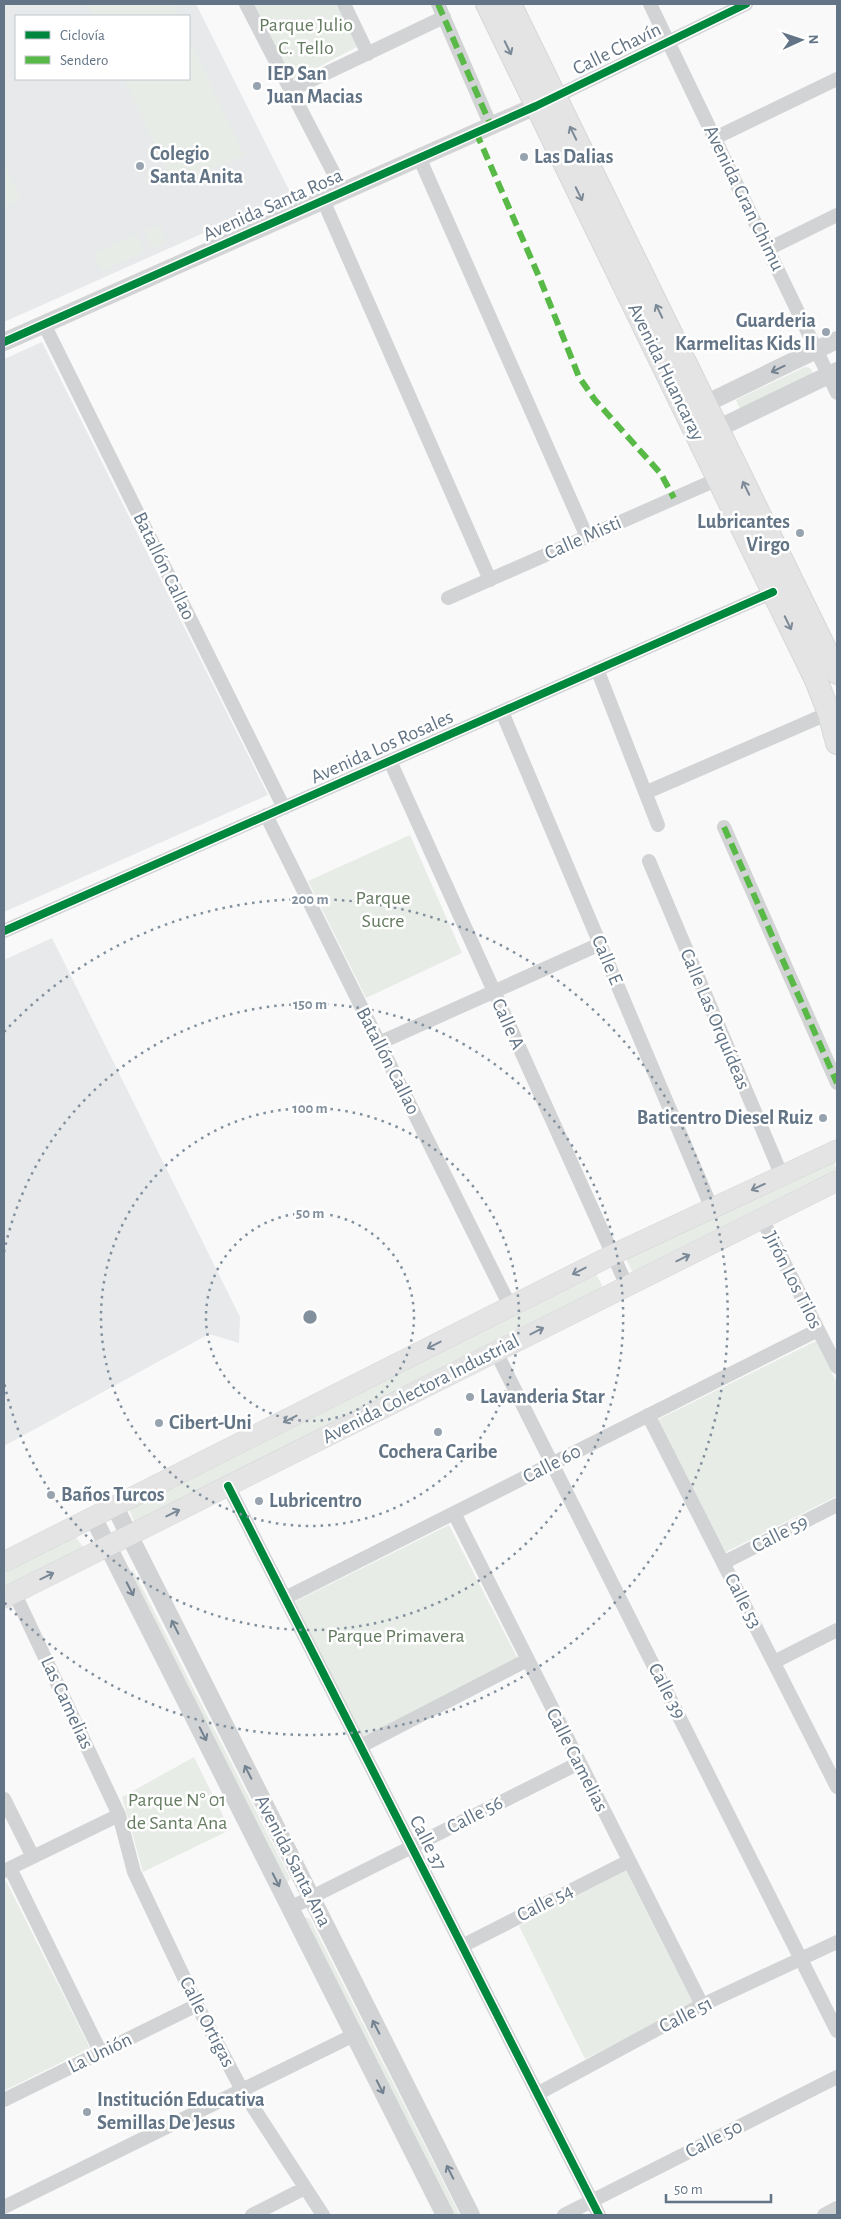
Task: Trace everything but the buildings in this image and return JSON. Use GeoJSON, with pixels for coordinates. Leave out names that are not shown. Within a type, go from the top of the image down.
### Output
{"type":"FeatureCollection","features":[{"type":"Feature","properties":{"kind":"main road","name":"Avenida Huancaray"},"geometry":{"type":"LineString","coordinates":[[487,4],[546,101],[705,404],[837,673]]}},
{"type":"Feature","properties":{"kind":"main road","name":"Avenida Huancaray"},"geometry":{"type":"LineString","coordinates":[[510,4],[546,101],[718,479],[816,680],[829,714],[837,743]]}},
{"type":"Feature","properties":{"kind":"main road","name":"Avenida Colectora Industrial"},"geometry":{"type":"LineString","coordinates":[[4,1562],[612,1255],[837,1150]]}},
{"type":"Feature","properties":{"kind":"main road","name":"Avenida Colectora Industrial"},"geometry":{"type":"LineString","coordinates":[[9,1595],[837,1181]]}},
{"type":"Feature","properties":{"kind":"street"},"geometry":{"type":"LineString","coordinates":[[246,4],[343,191]]}},
{"type":"Feature","properties":{"kind":"street"},"geometry":{"type":"LineString","coordinates":[[344,4],[368,54]]}},
{"type":"Feature","properties":{"kind":"street"},"geometry":{"type":"LineString","coordinates":[[438,4],[491,126]]}},
{"type":"Feature","properties":{"kind":"street","name":"Avenida Gran Chimu"},"geometry":{"type":"LineString","coordinates":[[650,4],[817,350],[833,373],[837,392]]}},
{"type":"Feature","properties":{"kind":"street","name":"Calle Chavín"},"geometry":{"type":"LineString","coordinates":[[546,101],[746,4]]}},
{"type":"Feature","properties":{"kind":"street"},"geometry":{"type":"LineString","coordinates":[[291,90],[444,17]]}},
{"type":"Feature","properties":{"kind":"street"},"geometry":{"type":"LineString","coordinates":[[715,138],[837,79]]}},
{"type":"Feature","properties":{"kind":"street","name":"Avenida Santa Rosa"},"geometry":{"type":"LineString","coordinates":[[4,342],[546,101]]}},
{"type":"Feature","properties":{"kind":"street"},"geometry":{"type":"LineString","coordinates":[[419,157],[587,537]]}},
{"type":"Feature","properties":{"kind":"street"},"geometry":{"type":"LineString","coordinates":[[323,200],[490,580]]}},
{"type":"Feature","properties":{"kind":"street"},"geometry":{"type":"LineString","coordinates":[[768,249],[837,216]]}},
{"type":"Feature","properties":{"kind":"street","name":"Batallón Callao"},"geometry":{"type":"LineString","coordinates":[[44,324],[284,808]]}},
{"type":"Feature","properties":{"kind":"street"},"geometry":{"type":"LineString","coordinates":[[705,404],[837,340]]}},
{"type":"Feature","properties":{"kind":"street"},"geometry":{"type":"LineString","coordinates":[[717,429],[833,373]]}},
{"type":"Feature","properties":{"kind":"street","name":"Calle Misti"},"geometry":{"type":"LineString","coordinates":[[448,598],[718,479]]}},
{"type":"Feature","properties":{"kind":"street","name":"Avenida Los Rosales"},"geometry":{"type":"LineString","coordinates":[[4,931],[773,592]]}},
{"type":"Feature","properties":{"kind":"street"},"geometry":{"type":"LineString","coordinates":[[597,669],[647,792],[658,825]]}},
{"type":"Feature","properties":{"kind":"street","name":"Calle E"},"geometry":{"type":"LineString","coordinates":[[502,712],[712,1209]]}},
{"type":"Feature","properties":{"kind":"street"},"geometry":{"type":"LineString","coordinates":[[647,792],[829,714]]}},
{"type":"Feature","properties":{"kind":"street","name":"Calle A"},"geometry":{"type":"LineString","coordinates":[[390,761],[627,1286]]}},
{"type":"Feature","properties":{"kind":"street","name":"Batallón Callao"},"geometry":{"type":"LineString","coordinates":[[266,816],[510,1306]]}},
{"type":"Feature","properties":{"kind":"street"},"geometry":{"type":"LineString","coordinates":[[724,827],[837,1083]]}},
{"type":"Feature","properties":{"kind":"street","name":"Calle Las Orquídeas"},"geometry":{"type":"LineString","coordinates":[[649,861],[782,1176]]}},
{"type":"Feature","properties":{"kind":"street"},"geometry":{"type":"LineString","coordinates":[[380,1043],[600,944]]}},
{"type":"Feature","properties":{"kind":"street","name":"Jirón Los Tilos"},"geometry":{"type":"LineString","coordinates":[[762,1219],[837,1367]]}},
{"type":"Feature","properties":{"kind":"street","name":"Calle 60"},"geometry":{"type":"LineString","coordinates":[[285,1598],[818,1330]]}},
{"type":"Feature","properties":{"kind":"street","name":"Calle 39"},"geometry":{"type":"LineString","coordinates":[[496,1352],[837,2031]]}},
{"type":"Feature","properties":{"kind":"street","name":"Calle 53"},"geometry":{"type":"LineString","coordinates":[[648,1415],[774,1662],[831,1760],[837,1787]]}},
{"type":"Feature","properties":{"kind":"street","name":"Calle 37"},"geometry":{"type":"LineString","coordinates":[[228,1486],[599,2215]]}},
{"type":"Feature","properties":{"kind":"street","name":"Calle 59"},"geometry":{"type":"LineString","coordinates":[[723,1562],[837,1505]]}},
{"type":"Feature","properties":{"kind":"street","name":"Avenida Santa Ana"},"geometry":{"type":"LineString","coordinates":[[115,1507],[472,2215]]}},
{"type":"Feature","properties":{"kind":"street","name":"Calle Camelias"},"geometry":{"type":"LineString","coordinates":[[454,1513],[702,2005]]}},
{"type":"Feature","properties":{"kind":"street","name":"Avenida Santa Ana"},"geometry":{"type":"LineString","coordinates":[[94,1517],[445,2215]]}},
{"type":"Feature","properties":{"kind":"street","name":"Las Camelias"},"geometry":{"type":"LineString","coordinates":[[9,1595],[119,1814]]}},
{"type":"Feature","properties":{"kind":"street"},"geometry":{"type":"LineString","coordinates":[[774,1662],[837,1630]]}},
{"type":"Feature","properties":{"kind":"street"},"geometry":{"type":"LineString","coordinates":[[360,1746],[527,1660]]}},
{"type":"Feature","properties":{"kind":"street","name":"Calle 56"},"geometry":{"type":"LineString","coordinates":[[290,1908],[579,1763]]}},
{"type":"Feature","properties":{"kind":"street"},"geometry":{"type":"LineString","coordinates":[[4,1799],[33,1857]]}},
{"type":"Feature","properties":{"kind":"street"},"geometry":{"type":"LineString","coordinates":[[101,2053],[7,1870],[119,1814]]}},
{"type":"Feature","properties":{"kind":"street","name":"Calle Ortigas"},"geometry":{"type":"LineString","coordinates":[[119,1814],[134,1872],[197,2006],[242,2090],[323,2215]]}},
{"type":"Feature","properties":{"kind":"street","name":"Calle 54"},"geometry":{"type":"LineString","coordinates":[[462,1946],[629,1861]]}},
{"type":"Feature","properties":{"kind":"street","name":"Calle 51"},"geometry":{"type":"LineString","coordinates":[[537,2094],[702,2005],[837,1942]]}},
{"type":"Feature","properties":{"kind":"street","name":"La Unión"},"geometry":{"type":"LineString","coordinates":[[4,2100],[197,2006]]}},
{"type":"Feature","properties":{"kind":"street"},"geometry":{"type":"LineString","coordinates":[[4,2207],[354,2035]]}},
{"type":"Feature","properties":{"kind":"street","name":"Calle 50"},"geometry":{"type":"LineString","coordinates":[[564,2215],[837,2077]]}},
{"type":"Feature","properties":{"kind":"street"},"geometry":{"type":"LineString","coordinates":[[252,2215],[306,2188]]}},
{"type":"Feature","properties":{"kind":"street"},"geometry":{"type":"LineString","coordinates":[[824,2215],[837,2208]]}},
{"type":"Feature","properties":{"kind":"shaded area","name":"Colegio Santa Anita"},"geometry":{"type":"Polygon","coordinates":[[[4,4],[196,4],[291,194],[4,322],[4,4]]]}},
{"type":"Feature","properties":{"kind":"shaded area"},"geometry":{"type":"Polygon","coordinates":[[[42,342],[268,795],[4,912],[4,359],[42,342]]]}},
{"type":"Feature","properties":{"kind":"shaded area"},"geometry":{"type":"Polygon","coordinates":[[[52,938],[240,1317],[239,1343],[209,1334],[4,1446],[4,960],[52,938]]]}},
{"type":"Feature","properties":{"kind":"green space"},"geometry":{"type":"Polygon","coordinates":[[[88,4],[172,4],[178,15],[94,15],[88,4]]]}},
{"type":"Feature","properties":{"kind":"green space","name":"Parque Julio C. Tello"},"geometry":{"type":"Polygon","coordinates":[[[250,4],[336,4],[357,47],[292,81],[250,4]]]}},
{"type":"Feature","properties":{"kind":"green space"},"geometry":{"type":"Polygon","coordinates":[[[190,41],[244,155],[175,186],[124,80],[190,80],[190,41]]]}},
{"type":"Feature","properties":{"kind":"green space"},"geometry":{"type":"Polygon","coordinates":[[[4,162],[20,199],[4,206],[4,162]]]}},
{"type":"Feature","properties":{"kind":"green space"},"geometry":{"type":"Polygon","coordinates":[[[161,224],[161,230],[166,242],[152,248],[145,231],[161,224]]]}},
{"type":"Feature","properties":{"kind":"green space"},"geometry":{"type":"Polygon","coordinates":[[[137,235],[144,252],[101,271],[94,253],[137,235]]]}},
{"type":"Feature","properties":{"kind":"green space"},"geometry":{"type":"Polygon","coordinates":[[[805,367],[810,368],[813,373],[742,413],[736,400],[805,367]]]}},
{"type":"Feature","properties":{"kind":"green space","name":"Parque Sucre"},"geometry":{"type":"Polygon","coordinates":[[[410,835],[462,953],[366,998],[308,881],[410,835]]]}},
{"type":"Feature","properties":{"kind":"green space"},"geometry":{"type":"Polygon","coordinates":[[[833,1159],[837,1171],[632,1271],[626,1259],[833,1159]]]}},
{"type":"Feature","properties":{"kind":"green space"},"geometry":{"type":"Polygon","coordinates":[[[596,1274],[602,1285],[601,1288],[135,1523],[129,1509],[596,1274]]]}},
{"type":"Feature","properties":{"kind":"green space"},"geometry":{"type":"Polygon","coordinates":[[[816,1341],[837,1383],[837,1496],[726,1552],[657,1420],[816,1341]]]}},
{"type":"Feature","properties":{"kind":"green space","name":"Parque Primavera"},"geometry":{"type":"Polygon","coordinates":[[[449,1525],[518,1659],[362,1738],[294,1602],[449,1525]]]}},
{"type":"Feature","properties":{"kind":"green space"},"geometry":{"type":"Polygon","coordinates":[[[75,1536],[84,1548],[4,1591],[4,1571],[75,1536]]]}},
{"type":"Feature","properties":{"kind":"green space"},"geometry":{"type":"Polygon","coordinates":[[[133,1570],[290,1878],[288,1882],[283,1884],[125,1574],[133,1570]]]}},
{"type":"Feature","properties":{"kind":"green space","name":"Parque N° 01 de Santa Ana"},"geometry":{"type":"Polygon","coordinates":[[[194,1757],[230,1830],[143,1872],[122,1797],[194,1757]]]}},
{"type":"Feature","properties":{"kind":"green space"},"geometry":{"type":"Polygon","coordinates":[[[626,1870],[694,2005],[585,2059],[519,1926],[626,1870]]]}},
{"type":"Feature","properties":{"kind":"green space"},"geometry":{"type":"Polygon","coordinates":[[[6,1881],[90,2048],[4,2091],[4,1882],[6,1881]]]}},
{"type":"Feature","properties":{"kind":"green space"},"geometry":{"type":"Polygon","coordinates":[[[301,1918],[310,1919],[460,2215],[449,2215],[301,1918]]]}},
{"type":"Feature","properties":{"kind":"marked path"},"geometry":{"type":"LineString","coordinates":[[438,4],[491,126]]}},
{"type":"Feature","properties":{"kind":"marked path"},"geometry":{"type":"LineString","coordinates":[[476,132],[540,279],[579,377],[595,400],[661,474],[674,498]]}},
{"type":"Feature","properties":{"kind":"marked path"},"geometry":{"type":"LineString","coordinates":[[724,827],[837,1083]]}},
{"type":"Feature","properties":{"kind":"cycle path"},"geometry":{"type":"LineString","coordinates":[[4,342],[536,106],[746,4]]}},
{"type":"Feature","properties":{"kind":"cycle path"},"geometry":{"type":"LineString","coordinates":[[4,931],[773,592]]}},
{"type":"Feature","properties":{"kind":"cycle path"},"geometry":{"type":"LineString","coordinates":[[228,1486],[599,2215]]}},
{"type":"Feature","properties":{"kind":"place","name":"IEP San Juan Macias"},"geometry":{"type":"Point","coordinates":[257,86]}},
{"type":"Feature","properties":{"kind":"place","name":"Las Dalias"},"geometry":{"type":"Point","coordinates":[524,157]}},
{"type":"Feature","properties":{"kind":"place","name":"Colegio Santa Anita"},"geometry":{"type":"Point","coordinates":[140,166]}},
{"type":"Feature","properties":{"kind":"place","name":"Guarderia Karmelitas Kids II"},"geometry":{"type":"Point","coordinates":[826,332]}},
{"type":"Feature","properties":{"kind":"place","name":"Lubricantes Virgo"},"geometry":{"type":"Point","coordinates":[800,533]}},
{"type":"Feature","properties":{"kind":"place","name":"Baticentro Diesel Ruiz"},"geometry":{"type":"Point","coordinates":[823,1118]}},
{"type":"Feature","properties":{"kind":"place","name":"Lavanderia Star"},"geometry":{"type":"Point","coordinates":[470,1397]}},
{"type":"Feature","properties":{"kind":"place","name":"Cibert-Uni"},"geometry":{"type":"Point","coordinates":[159,1423]}},
{"type":"Feature","properties":{"kind":"place","name":"Cochera Caribe"},"geometry":{"type":"Point","coordinates":[438,1432]}},
{"type":"Feature","properties":{"kind":"place","name":"Baños Turcos"},"geometry":{"type":"Point","coordinates":[51,1495]}},
{"type":"Feature","properties":{"kind":"place","name":"Lubricentro"},"geometry":{"type":"Point","coordinates":[259,1501]}},
{"type":"Feature","properties":{"kind":"place","name":"Institución Educativa Semillas De Jesus"},"geometry":{"type":"Point","coordinates":[87,2112]}}]}
